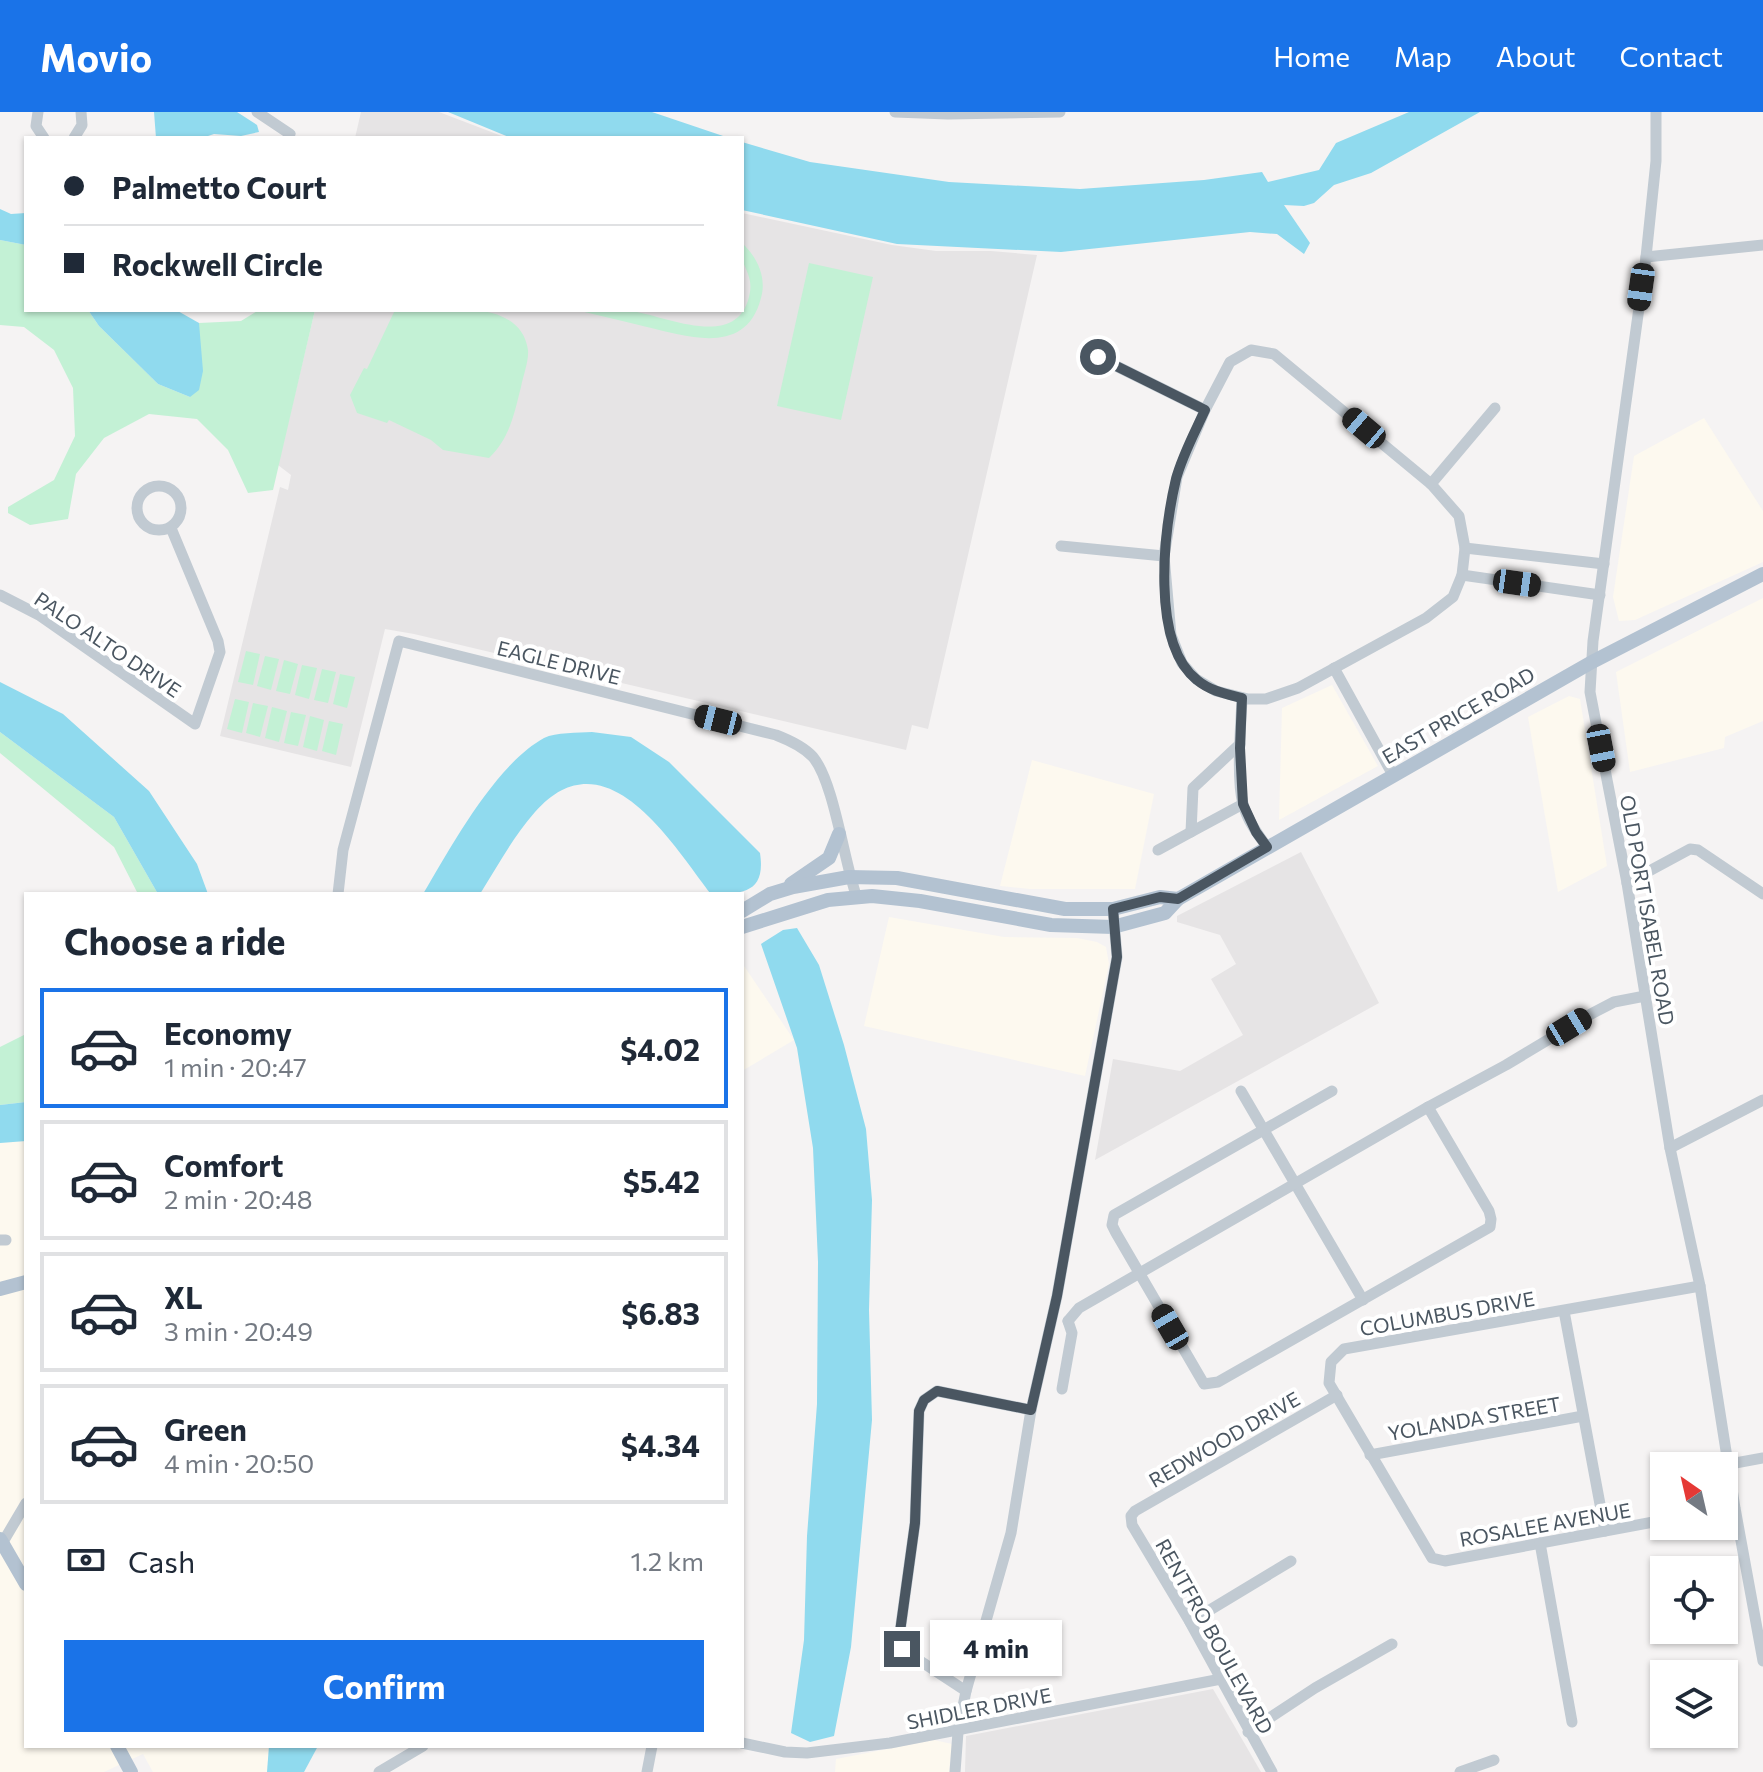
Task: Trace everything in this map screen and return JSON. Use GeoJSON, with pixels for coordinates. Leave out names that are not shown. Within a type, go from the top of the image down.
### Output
{"type":"FeatureCollection","features":[{"type":"Feature","properties":{"kind":"main road","name":"EAST PRICE ROAD"},"geometry":{"type":"LineString","coordinates":[[744,926],[814,903],[872,896],[920,901],[1051,925],[1113,927],[1165,913],[1178,899],[1592,662],[1763,574]]}},
{"type":"Feature","properties":{"kind":"main road"},"geometry":{"type":"LineString","coordinates":[[781,891],[829,858],[839,834]]}},
{"type":"Feature","properties":{"kind":"main road","name":"EAST PRICE ROAD"},"geometry":{"type":"LineString","coordinates":[[744,910],[781,891],[849,877],[897,878],[1056,908],[1113,909],[1160,897],[1178,899]]}},
{"type":"Feature","properties":{"kind":"main road"},"geometry":{"type":"LineString","coordinates":[[0,1289],[24,1283]]}},
{"type":"Feature","properties":{"kind":"main road"},"geometry":{"type":"LineString","coordinates":[[1,1543],[24,1581]]}},
{"type":"Feature","properties":{"kind":"main road"},"geometry":{"type":"LineString","coordinates":[[118,1748],[131,1772]]}},
{"type":"Feature","properties":{"kind":"street"},"geometry":{"type":"LineString","coordinates":[[38,112],[36,126],[43,136]]}},
{"type":"Feature","properties":{"kind":"street"},"geometry":{"type":"LineString","coordinates":[[75,136],[82,125],[81,112]]}},
{"type":"Feature","properties":{"kind":"street"},"geometry":{"type":"LineString","coordinates":[[257,112],[289,136]]}},
{"type":"Feature","properties":{"kind":"street"},"geometry":{"type":"LineString","coordinates":[[895,112],[1060,112]]}},
{"type":"Feature","properties":{"kind":"street","name":"OLD PORT ISABEL ROAD"},"geometry":{"type":"LineString","coordinates":[[1656,112],[1656,161],[1646,257],[1600,595],[1590,692],[1627,883],[1670,1148],[1700,1286],[1728,1452]]}},
{"type":"Feature","properties":{"kind":"street"},"geometry":{"type":"LineString","coordinates":[[1646,257],[1763,245]]}},
{"type":"Feature","properties":{"kind":"street"},"geometry":{"type":"LineString","coordinates":[[1251,350],[1274,354],[1431,484],[1459,516],[1465,548],[1462,575],[1453,597],[1426,618],[1298,688],[1266,699],[1242,698],[1216,691],[1196,679],[1182,663],[1171,635],[1164,556],[1177,477],[1205,410],[1230,362],[1251,350]]}},
{"type":"Feature","properties":{"kind":"street"},"geometry":{"type":"LineString","coordinates":[[1098,357],[1205,410]]}},
{"type":"Feature","properties":{"kind":"street"},"geometry":{"type":"LineString","coordinates":[[1431,484],[1495,408]]}},
{"type":"Feature","properties":{"kind":"street"},"geometry":{"type":"LineString","coordinates":[[155,486],[169,488],[179,497],[180,518],[171,528],[155,531],[142,523],[138,516],[138,501],[148,489],[155,486]]}},
{"type":"Feature","properties":{"kind":"street","name":"PALO ALTO DRIVE"},"geometry":{"type":"LineString","coordinates":[[0,595],[39,615],[195,724],[220,652],[171,528]]}},
{"type":"Feature","properties":{"kind":"street"},"geometry":{"type":"LineString","coordinates":[[1061,546],[1164,556]]}},
{"type":"Feature","properties":{"kind":"street"},"geometry":{"type":"LineString","coordinates":[[1465,548],[1604,564]]}},
{"type":"Feature","properties":{"kind":"street"},"geometry":{"type":"LineString","coordinates":[[1462,575],[1600,595]]}},
{"type":"Feature","properties":{"kind":"street","name":"EAGLE DRIVE"},"geometry":{"type":"LineString","coordinates":[[338,892],[343,850],[399,641],[794,742],[812,755],[824,774],[857,898]]}},
{"type":"Feature","properties":{"kind":"street"},"geometry":{"type":"LineString","coordinates":[[1334,668],[1393,775]]}},
{"type":"Feature","properties":{"kind":"street"},"geometry":{"type":"LineString","coordinates":[[1242,698],[1240,744],[1243,804],[1267,847]]}},
{"type":"Feature","properties":{"kind":"street"},"geometry":{"type":"LineString","coordinates":[[1191,832],[1193,788],[1240,744]]}},
{"type":"Feature","properties":{"kind":"street"},"geometry":{"type":"LineString","coordinates":[[1158,850],[1243,804]]}},
{"type":"Feature","properties":{"kind":"street"},"geometry":{"type":"LineString","coordinates":[[1627,883],[1690,849],[1698,850],[1763,894]]}},
{"type":"Feature","properties":{"kind":"street"},"geometry":{"type":"LineString","coordinates":[[955,1772],[958,1732],[966,1691],[1011,1533],[1031,1410],[1052,1318],[1117,957],[1113,909]]}},
{"type":"Feature","properties":{"kind":"street"},"geometry":{"type":"LineString","coordinates":[[1052,1318],[1068,1321],[1115,1295],[1122,1284],[1591,1014],[1614,1002],[1645,996]]}},
{"type":"Feature","properties":{"kind":"street"},"geometry":{"type":"LineString","coordinates":[[1241,1091],[1363,1300]]}},
{"type":"Feature","properties":{"kind":"street"},"geometry":{"type":"LineString","coordinates":[[1332,1091],[1114,1215],[1112,1225],[1116,1233],[1204,1384],[1210,1385],[1485,1232],[1491,1223],[1489,1211],[1428,1107]]}},
{"type":"Feature","properties":{"kind":"street"},"geometry":{"type":"LineString","coordinates":[[1670,1148],[1763,1100]]}},
{"type":"Feature","properties":{"kind":"street","name":"COLUMBUS DRIVE"},"geometry":{"type":"LineString","coordinates":[[1432,1558],[1329,1383],[1331,1362],[1344,1349],[1700,1286]]}},
{"type":"Feature","properties":{"kind":"street"},"geometry":{"type":"LineString","coordinates":[[1564,1311],[1605,1531]]}},
{"type":"Feature","properties":{"kind":"street"},"geometry":{"type":"LineString","coordinates":[[1062,1389],[1072,1333],[1068,1321]]}},
{"type":"Feature","properties":{"kind":"street"},"geometry":{"type":"LineString","coordinates":[[966,1691],[902,1649],[899,1639],[915,1523],[919,1411],[924,1400],[937,1391],[1031,1410]]}},
{"type":"Feature","properties":{"kind":"street","name":"REDWOOD DRIVE"},"geometry":{"type":"LineString","coordinates":[[1131,1516],[1337,1395]]}},
{"type":"Feature","properties":{"kind":"street","name":"YOLANDA STREET"},"geometry":{"type":"LineString","coordinates":[[1370,1455],[1583,1416]]}},
{"type":"Feature","properties":{"kind":"street"},"geometry":{"type":"LineString","coordinates":[[1738,1463],[1763,1458]]}},
{"type":"Feature","properties":{"kind":"street"},"geometry":{"type":"LineString","coordinates":[[1,1543],[24,1506]]}},
{"type":"Feature","properties":{"kind":"street","name":"RENTFRO BOULEVARD"},"geometry":{"type":"LineString","coordinates":[[1131,1516],[1132,1525],[1190,1622],[1272,1772]]}},
{"type":"Feature","properties":{"kind":"street","name":"ROSALEE AVENUE"},"geometry":{"type":"LineString","coordinates":[[1432,1558],[1445,1561],[1650,1523]]}},
{"type":"Feature","properties":{"kind":"street","name":"OLD PORT ISABEL ROAD"},"geometry":{"type":"LineString","coordinates":[[1737,1540],[1763,1661]]}},
{"type":"Feature","properties":{"kind":"street"},"geometry":{"type":"LineString","coordinates":[[1540,1543],[1572,1722]]}},
{"type":"Feature","properties":{"kind":"street"},"geometry":{"type":"LineString","coordinates":[[1190,1622],[1291,1561]]}},
{"type":"Feature","properties":{"kind":"street"},"geometry":{"type":"LineString","coordinates":[[1248,1732],[1315,1688],[1392,1644]]}},
{"type":"Feature","properties":{"kind":"street","name":"SHIDLER DRIVE"},"geometry":{"type":"LineString","coordinates":[[744,1743],[785,1752],[815,1752],[958,1732],[1221,1679]]}},
{"type":"Feature","properties":{"kind":"street"},"geometry":{"type":"LineString","coordinates":[[379,1772],[420,1748]]}},
{"type":"Feature","properties":{"kind":"street"},"geometry":{"type":"LineString","coordinates":[[647,1772],[652,1748]]}},
{"type":"Feature","properties":{"kind":"street"},"geometry":{"type":"LineString","coordinates":[[1460,1772],[1494,1760]]}},
{"type":"Feature","properties":{"kind":"shaded area"},"geometry":{"type":"Polygon","coordinates":[[[361,112],[439,112],[502,136],[355,136],[361,112]]]}},
{"type":"Feature","properties":{"kind":"shaded area"},"geometry":{"type":"Polygon","coordinates":[[[744,213],[892,245],[936,251],[1037,255],[928,729],[912,725],[906,750],[385,629],[351,767],[220,736],[280,487],[288,490],[291,475],[278,465],[315,312],[744,312],[744,213]]]}},
{"type":"Feature","properties":{"kind":"shaded area"},"geometry":{"type":"Polygon","coordinates":[[[1704,418],[1763,511],[1763,562],[1635,620],[1619,621],[1613,597],[1634,456],[1704,418]]]}},
{"type":"Feature","properties":{"kind":"shaded area"},"geometry":{"type":"Polygon","coordinates":[[[1763,598],[1763,721],[1725,737],[1724,748],[1630,772],[1616,672],[1763,598]]]}},
{"type":"Feature","properties":{"kind":"shaded area"},"geometry":{"type":"Polygon","coordinates":[[[1332,685],[1378,766],[1279,820],[1282,708],[1332,685]]]}},
{"type":"Feature","properties":{"kind":"shaded area"},"geometry":{"type":"Polygon","coordinates":[[[1569,696],[1580,699],[1607,866],[1558,892],[1528,717],[1569,696]]]}},
{"type":"Feature","properties":{"kind":"shaded area"},"geometry":{"type":"Polygon","coordinates":[[[1032,760],[1154,794],[1135,889],[1000,886],[1032,760]]]}},
{"type":"Feature","properties":{"kind":"shaded area"},"geometry":{"type":"Polygon","coordinates":[[[1301,852],[1379,1003],[1095,1160],[1113,1059],[1180,1071],[1243,1035],[1211,979],[1236,964],[1220,935],[1177,922],[1177,916],[1301,852]]]}},
{"type":"Feature","properties":{"kind":"shaded area"},"geometry":{"type":"Polygon","coordinates":[[[889,917],[1004,937],[1077,938],[1106,947],[1109,964],[1085,1076],[864,1026],[889,917]]]}},
{"type":"Feature","properties":{"kind":"shaded area"},"geometry":{"type":"Polygon","coordinates":[[[744,966],[794,1040],[744,1070],[744,966]]]}},
{"type":"Feature","properties":{"kind":"shaded area"},"geometry":{"type":"Polygon","coordinates":[[[24,1141],[24,1748],[269,1748],[267,1772],[153,1772],[143,1754],[104,1772],[0,1772],[0,1143],[24,1141]]]}},
{"type":"Feature","properties":{"kind":"shaded area"},"geometry":{"type":"Polygon","coordinates":[[[1213,1689],[1261,1772],[965,1772],[966,1736],[1213,1689]]]}},
{"type":"Feature","properties":{"kind":"shaded area"},"geometry":{"type":"Polygon","coordinates":[[[934,1740],[952,1744],[949,1772],[835,1772],[836,1759],[934,1740]]]}},
{"type":"Feature","properties":{"kind":"green space"},"geometry":{"type":"Polygon","coordinates":[[[0,240],[24,245],[24,312],[89,312],[99,326],[158,384],[190,397],[199,323],[241,321],[256,312],[315,312],[273,490],[248,493],[228,450],[197,419],[149,414],[104,438],[76,474],[68,519],[30,525],[8,513],[8,507],[54,480],[75,436],[73,388],[54,350],[24,327],[0,325],[0,240]]]}},
{"type":"Feature","properties":{"kind":"green space"},"geometry":{"type":"Polygon","coordinates":[[[744,245],[759,268],[763,283],[761,298],[754,316],[743,328],[714,338],[680,335],[584,312],[636,312],[683,323],[718,326],[733,321],[744,312],[750,280],[744,264],[744,245]]]}},
{"type":"Feature","properties":{"kind":"green space"},"geometry":{"type":"Polygon","coordinates":[[[809,263],[873,277],[841,420],[777,406],[809,263]]]}},
{"type":"Feature","properties":{"kind":"green space"},"geometry":{"type":"Polygon","coordinates":[[[394,312],[493,313],[510,321],[522,332],[528,350],[527,364],[507,434],[489,458],[443,450],[431,440],[389,420],[387,423],[357,413],[350,395],[364,368],[367,369],[394,312]]]}},
{"type":"Feature","properties":{"kind":"green space"},"geometry":{"type":"Polygon","coordinates":[[[246,651],[260,654],[253,685],[238,682],[246,651]]]}},
{"type":"Feature","properties":{"kind":"green space"},"geometry":{"type":"Polygon","coordinates":[[[265,656],[279,659],[271,690],[257,686],[265,656]]]}},
{"type":"Feature","properties":{"kind":"green space"},"geometry":{"type":"Polygon","coordinates":[[[284,660],[298,664],[290,694],[276,691],[284,660]]]}},
{"type":"Feature","properties":{"kind":"green space"},"geometry":{"type":"Polygon","coordinates":[[[302,665],[317,668],[309,699],[295,695],[302,665]]]}},
{"type":"Feature","properties":{"kind":"green space"},"geometry":{"type":"Polygon","coordinates":[[[322,669],[336,672],[328,703],[314,700],[322,669]]]}},
{"type":"Feature","properties":{"kind":"green space"},"geometry":{"type":"Polygon","coordinates":[[[340,674],[355,677],[347,708],[333,704],[340,674]]]}},
{"type":"Feature","properties":{"kind":"green space"},"geometry":{"type":"Polygon","coordinates":[[[235,699],[249,702],[242,733],[227,729],[235,699]]]}},
{"type":"Feature","properties":{"kind":"green space"},"geometry":{"type":"Polygon","coordinates":[[[253,703],[268,706],[260,737],[246,733],[253,703]]]}},
{"type":"Feature","properties":{"kind":"green space"},"geometry":{"type":"Polygon","coordinates":[[[272,707],[287,711],[279,742],[265,738],[272,707]]]}},
{"type":"Feature","properties":{"kind":"green space"},"geometry":{"type":"Polygon","coordinates":[[[291,712],[306,715],[298,746],[284,743],[291,712]]]}},
{"type":"Feature","properties":{"kind":"green space"},"geometry":{"type":"Polygon","coordinates":[[[310,716],[324,720],[317,751],[303,747],[310,716]]]}},
{"type":"Feature","properties":{"kind":"green space"},"geometry":{"type":"Polygon","coordinates":[[[329,721],[343,724],[336,755],[322,751],[329,721]]]}},
{"type":"Feature","properties":{"kind":"green space"},"geometry":{"type":"Polygon","coordinates":[[[0,732],[114,817],[157,892],[137,892],[114,847],[0,753],[0,732]]]}},
{"type":"Feature","properties":{"kind":"green space"},"geometry":{"type":"Polygon","coordinates":[[[24,1035],[24,1102],[0,1105],[0,1047],[24,1035]]]}},
{"type":"Feature","properties":{"kind":"water"},"geometry":{"type":"Polygon","coordinates":[[[154,112],[237,112],[257,125],[259,132],[241,136],[156,136],[154,112]]]}},
{"type":"Feature","properties":{"kind":"water"},"geometry":{"type":"Polygon","coordinates":[[[448,112],[652,112],[723,136],[506,136],[448,112]]]}},
{"type":"Feature","properties":{"kind":"water"},"geometry":{"type":"Polygon","coordinates":[[[1409,112],[1480,112],[1371,173],[1334,185],[1314,203],[1284,205],[1310,243],[1304,254],[1277,234],[1250,232],[1061,252],[897,244],[744,210],[744,143],[810,162],[949,182],[1080,189],[1204,180],[1262,172],[1268,182],[1319,170],[1336,143],[1409,112]]]}},
{"type":"Feature","properties":{"kind":"water"},"geometry":{"type":"Polygon","coordinates":[[[0,209],[11,214],[24,213],[24,245],[0,240],[0,209]]]}},
{"type":"Feature","properties":{"kind":"water"},"geometry":{"type":"Polygon","coordinates":[[[89,312],[180,312],[199,323],[203,371],[199,390],[190,397],[158,384],[99,326],[89,312]]]}},
{"type":"Feature","properties":{"kind":"water"},"geometry":{"type":"Polygon","coordinates":[[[0,682],[63,714],[149,791],[197,864],[207,892],[157,892],[114,817],[0,732],[0,682]]]}},
{"type":"Feature","properties":{"kind":"water"},"geometry":{"type":"Polygon","coordinates":[[[592,732],[631,737],[669,762],[760,853],[761,866],[756,884],[742,892],[710,892],[677,848],[635,804],[611,789],[587,784],[561,790],[535,812],[481,892],[424,892],[476,808],[508,767],[544,738],[592,732]]]}},
{"type":"Feature","properties":{"kind":"water"},"geometry":{"type":"Polygon","coordinates":[[[797,928],[819,965],[844,1045],[866,1129],[872,1200],[869,1310],[872,1420],[851,1647],[834,1736],[810,1742],[791,1733],[804,1640],[807,1536],[817,1404],[818,1262],[813,1148],[797,1048],[761,944],[783,930],[797,928]]]}},
{"type":"Feature","properties":{"kind":"water"},"geometry":{"type":"Polygon","coordinates":[[[24,1102],[24,1141],[0,1143],[0,1105],[24,1102]]]}},
{"type":"Feature","properties":{"kind":"water"},"geometry":{"type":"Polygon","coordinates":[[[269,1748],[317,1748],[304,1772],[267,1772],[269,1748]]]}},
{"type":"Feature","properties":{"kind":"route"},"geometry":{"type":"LineString","coordinates":[[902,1649],[899,1639],[915,1523],[919,1411],[924,1400],[937,1391],[1031,1410],[1057,1296],[1117,957],[1113,909],[1160,897],[1178,899],[1267,847],[1243,804],[1240,748],[1242,698],[1216,691],[1196,679],[1182,663],[1171,635],[1164,556],[1177,477],[1205,410],[1098,357]]}}]}
